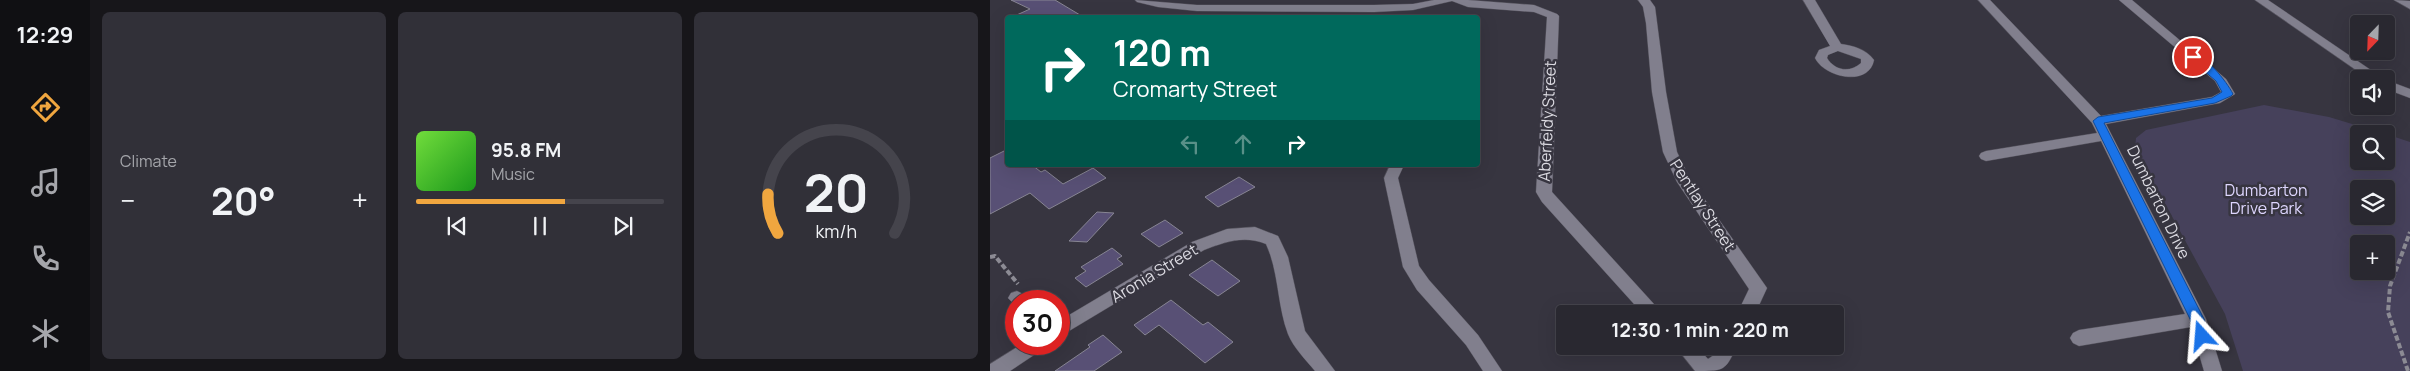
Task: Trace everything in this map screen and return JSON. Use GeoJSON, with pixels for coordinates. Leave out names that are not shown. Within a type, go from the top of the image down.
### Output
{"type":"FeatureCollection","features":[{"type":"Feature","properties":{"kind":"street"},"geometry":{"type":"LineString","coordinates":[[1141,0],[1175,6],[1388,12],[1447,0]]}},
{"type":"Feature","properties":{"kind":"street","name":"Aberfeldy Street"},"geometry":{"type":"LineString","coordinates":[[1457,0],[1483,6],[1535,7],[1548,11],[1553,16],[1544,192],[1547,198],[1646,305]]}},
{"type":"Feature","properties":{"kind":"street","name":"Pentlay Street"},"geometry":{"type":"LineString","coordinates":[[1644,0],[1649,7],[1652,24],[1659,92],[1670,152],[1682,178],[1758,288],[1750,305]]}},
{"type":"Feature","properties":{"kind":"street"},"geometry":{"type":"LineString","coordinates":[[1809,0],[1837,47]]}},
{"type":"Feature","properties":{"kind":"street","name":"Dumbarton Drive"},"geometry":{"type":"LineString","coordinates":[[1984,0],[2088,108],[2108,136],[2197,319],[2213,371]]}},
{"type":"Feature","properties":{"kind":"street"},"geometry":{"type":"LineString","coordinates":[[2098,121],[2215,100],[2228,94],[2220,79],[2125,0]]}},
{"type":"Feature","properties":{"kind":"street"},"geometry":{"type":"LineString","coordinates":[[2261,0],[2365,70]]}},
{"type":"Feature","properties":{"kind":"street"},"geometry":{"type":"LineString","coordinates":[[2400,0],[2410,6]]}},
{"type":"Feature","properties":{"kind":"street"},"geometry":{"type":"LineString","coordinates":[[2395,88],[2410,94]]}},
{"type":"Feature","properties":{"kind":"street"},"geometry":{"type":"LineString","coordinates":[[1986,156],[2108,136]]}},
{"type":"Feature","properties":{"kind":"street"},"geometry":{"type":"LineString","coordinates":[[1396,167],[1391,178],[1411,267],[1423,285],[1472,340],[1493,371]]}},
{"type":"Feature","properties":{"kind":"street","name":"Aronia Street"},"geometry":{"type":"LineString","coordinates":[[1070,323],[1198,246],[1227,234],[1255,233],[1272,240],[1280,257],[1290,315],[1297,334],[1326,371]]}},
{"type":"Feature","properties":{"kind":"street"},"geometry":{"type":"LineString","coordinates":[[2079,338],[2197,319]]}},
{"type":"Feature","properties":{"kind":"street"},"geometry":{"type":"LineString","coordinates":[[995,371],[1020,355]]}},
{"type":"Feature","properties":{"kind":"street"},"geometry":{"type":"LineString","coordinates":[[1692,355],[1706,370],[1720,361],[1723,355]]}},
{"type":"Feature","properties":{"kind":"path"},"geometry":{"type":"LineString","coordinates":[[2408,371],[2388,312],[2390,286],[2410,232]]}},
{"type":"Feature","properties":{"kind":"path"},"geometry":{"type":"LineString","coordinates":[[990,257],[995,256],[1021,290]]}},
{"type":"Feature","properties":{"kind":"green space","name":"Dumbarton Drive Park"},"geometry":{"type":"Polygon","coordinates":[[[2264,105],[2329,117],[2355,125],[2350,125],[2350,170],[2395,170],[2395,137],[2410,142],[2410,371],[2243,371],[2225,314],[2135,148],[2136,138],[2146,130],[2264,105]]]}},
{"type":"Feature","properties":{"kind":"building"},"geometry":{"type":"Polygon","coordinates":[[[1011,0],[1055,0],[1080,15],[1017,15],[1030,9],[1011,0]]]}},
{"type":"Feature","properties":{"kind":"building"},"geometry":{"type":"Polygon","coordinates":[[[1005,150],[1005,167],[1035,167],[1041,172],[1045,170],[1063,184],[1093,168],[1106,178],[1049,209],[1030,193],[990,214],[990,158],[1005,150]]]}},
{"type":"Feature","properties":{"kind":"building"},"geometry":{"type":"Polygon","coordinates":[[[1239,177],[1255,187],[1218,207],[1205,197],[1239,177]]]}},
{"type":"Feature","properties":{"kind":"building"},"geometry":{"type":"Polygon","coordinates":[[[1097,212],[1114,213],[1087,242],[1069,241],[1097,212]]]}},
{"type":"Feature","properties":{"kind":"building"},"geometry":{"type":"Polygon","coordinates":[[[1165,220],[1183,233],[1159,247],[1141,234],[1165,220]]]}},
{"type":"Feature","properties":{"kind":"building"},"geometry":{"type":"Polygon","coordinates":[[[1112,248],[1122,256],[1117,259],[1123,264],[1086,287],[1075,278],[1086,271],[1081,267],[1112,248]]]}},
{"type":"Feature","properties":{"kind":"building"},"geometry":{"type":"Polygon","coordinates":[[[1212,260],[1240,281],[1218,296],[1189,275],[1212,260]]]}},
{"type":"Feature","properties":{"kind":"building"},"geometry":{"type":"Polygon","coordinates":[[[1171,300],[1203,325],[1208,322],[1233,342],[1205,363],[1159,325],[1145,335],[1134,325],[1171,300]]]}},
{"type":"Feature","properties":{"kind":"building"},"geometry":{"type":"Polygon","coordinates":[[[1103,335],[1122,352],[1094,371],[1055,371],[1090,347],[1088,345],[1103,335]]]}},
{"type":"Feature","properties":{"kind":"route"},"geometry":{"type":"LineString","coordinates":[[2193,57],[2220,79],[2228,94],[2215,100],[2098,121],[2108,136],[2197,319],[2202,336]]}}]}
